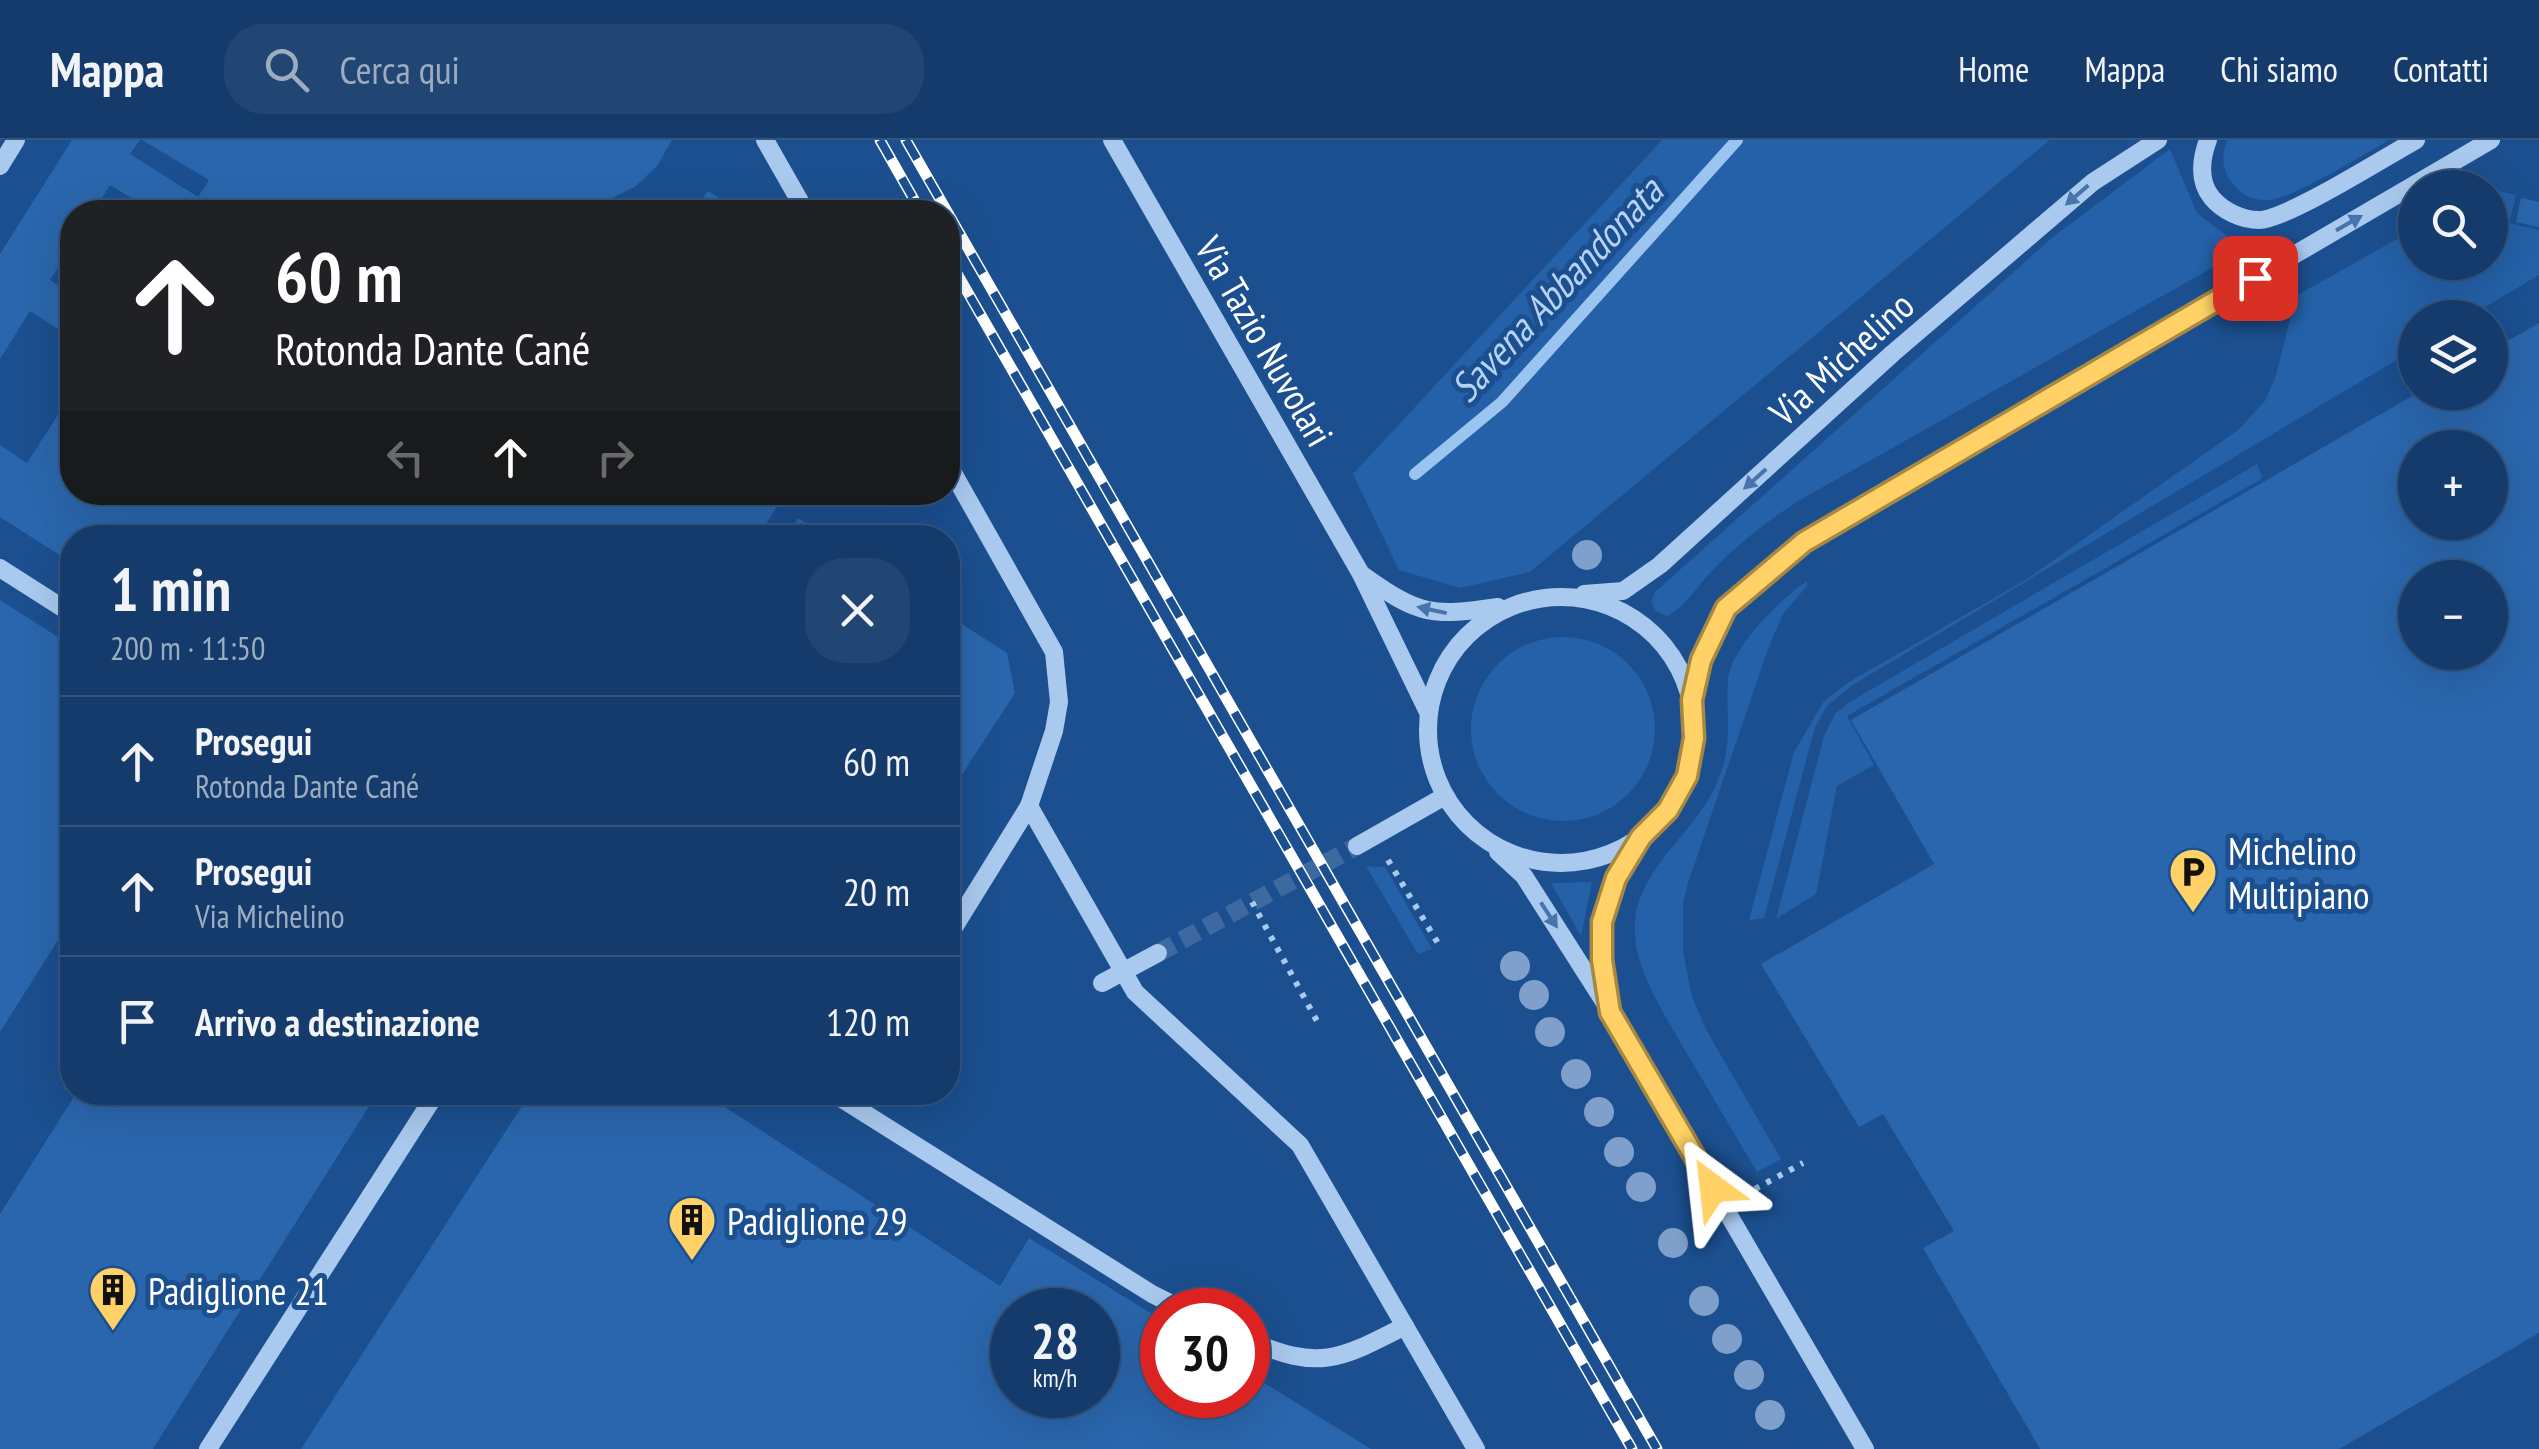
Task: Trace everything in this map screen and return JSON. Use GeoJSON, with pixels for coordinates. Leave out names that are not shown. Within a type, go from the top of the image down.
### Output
{"type":"FeatureCollection","features":[{"type":"Feature","properties":{"kind":"street"},"geometry":{"type":"LineString","coordinates":[[0,166],[16,140]]}},
{"type":"Feature","properties":{"kind":"street"},"geometry":{"type":"LineString","coordinates":[[765,140],[799,200]]}},
{"type":"Feature","properties":{"kind":"street","name":"Via Tazio Nuvolari"},"geometry":{"type":"LineString","coordinates":[[1112,140],[1361,574],[1428,712]]}},
{"type":"Feature","properties":{"kind":"street","name":"Via Michelino"},"geometry":{"type":"LineString","coordinates":[[1559,596],[1623,591],[1660,565],[1894,353],[2093,182],[2158,140]]}},
{"type":"Feature","properties":{"kind":"street"},"geometry":{"type":"LineString","coordinates":[[2208,140],[2202,156],[2202,176],[2211,197],[2234,216],[2262,221],[2292,210],[2416,140]]}},
{"type":"Feature","properties":{"kind":"street"},"geometry":{"type":"LineString","coordinates":[[1610,1012],[1602,960],[1602,922],[1616,878],[1641,837],[1668,810],[1687,776],[1694,738],[1692,700],[1701,660],[1726,608],[1804,542],[2491,140]]}},
{"type":"Feature","properties":{"kind":"street"},"geometry":{"type":"LineString","coordinates":[[960,485],[1054,652],[1059,702],[1029,806],[960,918]]}},
{"type":"Feature","properties":{"kind":"street"},"geometry":{"type":"LineString","coordinates":[[0,568],[60,606]]}},
{"type":"Feature","properties":{"kind":"street","name":"Via Tazio Nuvolari"},"geometry":{"type":"LineString","coordinates":[[1361,574],[1404,604],[1446,614],[1513,605]]}},
{"type":"Feature","properties":{"kind":"street"},"geometry":{"type":"LineString","coordinates":[[1692,700],[1674,659],[1644,625],[1604,604],[1559,596],[1513,605],[1482,622],[1456,646],[1438,677],[1428,712],[1429,756],[1445,796],[1463,821],[1524,876],[1610,1012],[1865,1449]]}},
{"type":"Feature","properties":{"kind":"street"},"geometry":{"type":"LineString","coordinates":[[1357,846],[1445,796]]}},
{"type":"Feature","properties":{"kind":"street"},"geometry":{"type":"LineString","coordinates":[[1029,806],[1135,992],[1300,1145],[1476,1449]]}},
{"type":"Feature","properties":{"kind":"street"},"geometry":{"type":"LineString","coordinates":[[1487,841],[1524,858],[1565,864],[1605,856],[1641,837]]}},
{"type":"Feature","properties":{"kind":"street"},"geometry":{"type":"LineString","coordinates":[[1102,983],[1158,954]]}},
{"type":"Feature","properties":{"kind":"street"},"geometry":{"type":"LineString","coordinates":[[208,1449],[429,1105]]}},
{"type":"Feature","properties":{"kind":"street"},"geometry":{"type":"LineString","coordinates":[[851,1105],[1142,1288]]}},
{"type":"Feature","properties":{"kind":"street"},"geometry":{"type":"LineString","coordinates":[[1270,1350],[1288,1358],[1326,1359],[1356,1351],[1405,1326]]}},
{"type":"Feature","properties":{"kind":"path"},"geometry":{"type":"LineString","coordinates":[[1394,869],[1438,945]]}},
{"type":"Feature","properties":{"kind":"path"},"geometry":{"type":"LineString","coordinates":[[1252,902],[1318,1021]]}},
{"type":"Feature","properties":{"kind":"path"},"geometry":{"type":"LineString","coordinates":[[1755,1189],[1803,1163]]}},
{"type":"Feature","properties":{"kind":"shaded area"},"geometry":{"type":"Polygon","coordinates":[[[1662,140],[2050,140],[1530,572],[1460,588],[1399,570],[1353,474],[1662,140]]]}},
{"type":"Feature","properties":{"kind":"shaded area"},"geometry":{"type":"Polygon","coordinates":[[[2227,140],[2389,140],[2311,184],[2279,198],[2263,200],[2244,194],[2229,179],[2224,163],[2227,140]]]}},
{"type":"Feature","properties":{"kind":"shaded area"},"geometry":{"type":"Polygon","coordinates":[[[2170,149],[2197,213],[2239,245],[2235,255],[1800,500],[1732,551],[1674,612],[1667,616],[1656,611],[1651,602],[1655,592],[2053,237],[2170,149]]]}},
{"type":"Feature","properties":{"kind":"shaded area"},"geometry":{"type":"Polygon","coordinates":[[[2508,193],[2516,195],[2509,223],[2539,230],[2539,275],[2497,300],[2398,300],[2398,359],[1851,686],[1827,706],[1815,727],[1764,918],[1749,920],[1794,752],[1824,701],[1849,682],[2027,579],[2238,430],[2265,401],[2276,375],[2296,296],[2398,239],[2398,280],[2508,280],[2508,193]]]}},
{"type":"Feature","properties":{"kind":"shaded area"},"geometry":{"type":"Polygon","coordinates":[[[2257,464],[2263,478],[1847,716],[1874,765],[1837,786],[1816,894],[1776,919],[1824,736],[1835,714],[2257,464]]]}},
{"type":"Feature","properties":{"kind":"shaded area"},"geometry":{"type":"Polygon","coordinates":[[[1807,581],[1783,614],[1769,646],[1683,903],[1683,951],[1692,997],[1708,1033],[1781,1159],[1757,1172],[1651,988],[1637,951],[1635,920],[1652,874],[1698,815],[1717,782],[1727,742],[1728,679],[1738,653],[1772,611],[1807,581]]]}},
{"type":"Feature","properties":{"kind":"shaded area"},"geometry":{"type":"Polygon","coordinates":[[[1563,637],[1598,644],[1628,664],[1648,694],[1655,729],[1648,764],[1628,794],[1598,814],[1563,821],[1528,814],[1498,794],[1478,764],[1471,729],[1478,694],[1498,664],[1528,644],[1563,637]]]}},
{"type":"Feature","properties":{"kind":"shaded area"},"geometry":{"type":"Polygon","coordinates":[[[1366,866],[1385,867],[1432,949],[1418,954],[1366,866]]]}},
{"type":"Feature","properties":{"kind":"shaded area"},"geometry":{"type":"Polygon","coordinates":[[[1592,882],[1581,936],[1551,883],[1592,882]]]}},
{"type":"Feature","properties":{"kind":"building"},"geometry":{"type":"Polygon","coordinates":[[[72,140],[140,140],[130,154],[198,197],[209,180],[142,140],[672,140],[657,166],[636,186],[609,200],[134,200],[110,185],[101,200],[60,200],[60,264],[50,280],[60,286],[60,330],[30,311],[0,359],[0,254],[72,140]]]}},
{"type":"Feature","properties":{"kind":"building"},"geometry":{"type":"Polygon","coordinates":[[[708,191],[723,200],[702,200],[708,191]]]}},
{"type":"Feature","properties":{"kind":"building"},"geometry":{"type":"Polygon","coordinates":[[[2521,198],[2539,202],[2539,227],[2516,222],[2521,198]]]}},
{"type":"Feature","properties":{"kind":"building","name":"Michelino Multipiano"},"geometry":{"type":"Polygon","coordinates":[[[2539,323],[2539,1333],[2339,1449],[2040,1449],[1923,1248],[1954,1231],[1883,1114],[1859,1127],[1761,964],[1934,864],[1851,720],[2398,404],[2398,410],[2508,410],[2508,341],[2539,323]]]}},
{"type":"Feature","properties":{"kind":"building"},"geometry":{"type":"Polygon","coordinates":[[[60,412],[60,505],[778,505],[765,525],[60,525],[60,555],[0,517],[0,445],[27,463],[60,412]]]}},
{"type":"Feature","properties":{"kind":"building"},"geometry":{"type":"Polygon","coordinates":[[[0,600],[60,638],[60,937],[0,1032],[0,600]]]}},
{"type":"Feature","properties":{"kind":"building"},"geometry":{"type":"Polygon","coordinates":[[[960,623],[1007,653],[1015,693],[960,778],[960,623]]]}},
{"type":"Feature","properties":{"kind":"building","name":"Padiglione 21"},"geometry":{"type":"Polygon","coordinates":[[[69,1105],[370,1105],[153,1449],[0,1449],[0,1214],[69,1105]]]}},
{"type":"Feature","properties":{"kind":"building","name":"Padiglione 29"},"geometry":{"type":"Polygon","coordinates":[[[523,1105],[722,1105],[1000,1286],[1029,1238],[1110,1288],[990,1288],[990,1418],[1120,1418],[1120,1294],[1140,1306],[1140,1418],[1270,1418],[1270,1387],[1371,1449],[301,1449],[523,1105]]]}},
{"type":"Feature","properties":{"kind":"waterway","name":"Savena Abbandonata"},"geometry":{"type":"LineString","coordinates":[[1415,474],[1502,402],[1737,140]]}},
{"type":"Feature","properties":{"kind":"tunnel"},"geometry":{"type":"LineString","coordinates":[[1158,953],[1357,846]]}},
{"type":"Feature","properties":{"kind":"railway"},"geometry":{"type":"LineString","coordinates":[[880,140],[914,200]]}},
{"type":"Feature","properties":{"kind":"railway"},"geometry":{"type":"LineString","coordinates":[[906,140],[940,200]]}},
{"type":"Feature","properties":{"kind":"railway"},"geometry":{"type":"LineString","coordinates":[[960,234],[1657,1449]]}},
{"type":"Feature","properties":{"kind":"railway"},"geometry":{"type":"LineString","coordinates":[[960,279],[1632,1449]]}},
{"type":"Feature","properties":{"kind":"place","name":"Michelino Multipiano"},"geometry":{"type":"Point","coordinates":[2193,914]}},
{"type":"Feature","properties":{"kind":"place","name":"Padiglione 29"},"geometry":{"type":"Point","coordinates":[692,1262]}},
{"type":"Feature","properties":{"kind":"place","name":"Padiglione 21"},"geometry":{"type":"Point","coordinates":[113,1332]}},
{"type":"Feature","properties":{"kind":"route"},"geometry":{"type":"LineString","coordinates":[[1713,1188],[1610,1012],[1602,960],[1602,922],[1616,878],[1641,837],[1668,810],[1687,776],[1694,738],[1692,700],[1701,660],[1726,608],[1804,542],[2255,278]]}}]}
